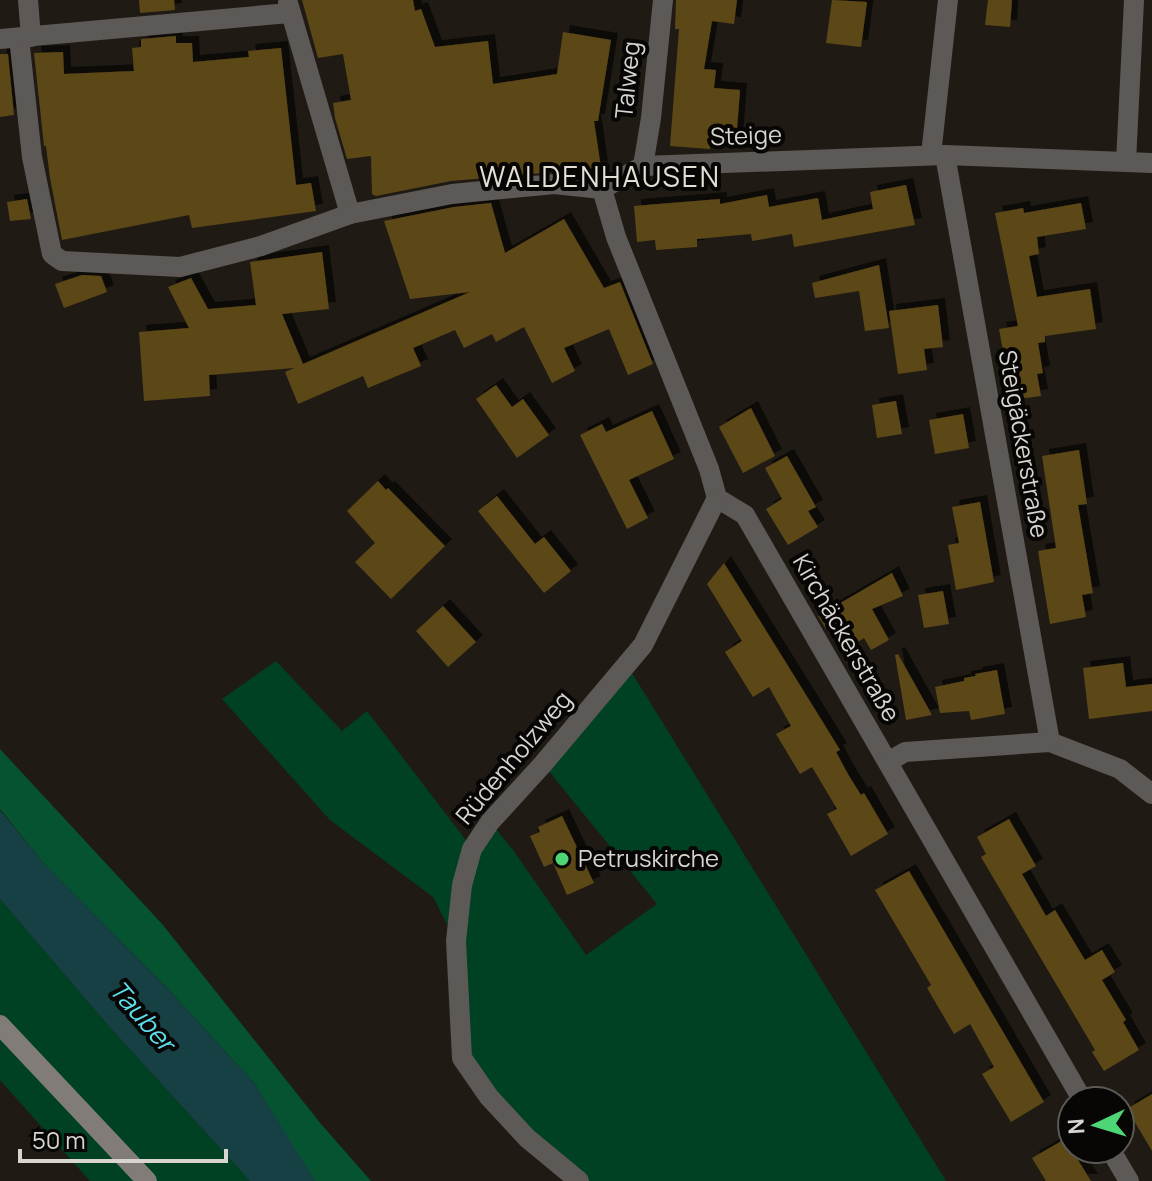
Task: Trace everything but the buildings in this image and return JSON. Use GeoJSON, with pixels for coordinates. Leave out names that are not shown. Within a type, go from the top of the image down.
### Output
{"type":"FeatureCollection","features":[{"type":"Feature","properties":{"kind":"main road"},"geometry":{"type":"LineString","coordinates":[[0,1025],[147,1181]]}},
{"type":"Feature","properties":{"kind":"street"},"geometry":{"type":"LineString","coordinates":[[28,0],[17,38],[32,157],[52,254],[62,261],[180,267],[261,246],[350,214],[452,194],[554,184],[602,189],[616,237],[709,469],[717,498]]}},
{"type":"Feature","properties":{"kind":"street","name":"Talweg"},"geometry":{"type":"LineString","coordinates":[[643,166],[663,0]]}},
{"type":"Feature","properties":{"kind":"street","name":"Steigäckerstraße"},"geometry":{"type":"LineString","coordinates":[[948,0],[938,155],[1050,742]]}},
{"type":"Feature","properties":{"kind":"street"},"geometry":{"type":"LineString","coordinates":[[1126,162],[1134,0]]}},
{"type":"Feature","properties":{"kind":"street"},"geometry":{"type":"LineString","coordinates":[[17,38],[288,6],[350,214]]}},
{"type":"Feature","properties":{"kind":"street","name":"Steige"},"geometry":{"type":"LineString","coordinates":[[602,189],[643,166],[938,155],[1152,163]]}},
{"type":"Feature","properties":{"kind":"street","name":"Kirchäckerstraße"},"geometry":{"type":"LineString","coordinates":[[717,498],[745,515],[1074,1085]]}},
{"type":"Feature","properties":{"kind":"street","name":"Rüdenholzweg"},"geometry":{"type":"LineString","coordinates":[[579,1181],[527,1138],[489,1097],[462,1058],[456,941],[462,885],[472,849],[490,822],[643,645],[717,498]]}},
{"type":"Feature","properties":{"kind":"street"},"geometry":{"type":"LineString","coordinates":[[888,762],[905,752],[1050,742],[1120,769],[1152,794]]}},
{"type":"Feature","properties":{"kind":"green space"},"geometry":{"type":"Polygon","coordinates":[[[276,661],[342,731],[367,711],[472,848],[490,822],[586,955],[657,904],[543,764],[627,665],[946,1181],[570,1181],[462,1058],[456,941],[433,897],[330,820],[222,699],[276,661]]]}},
{"type":"Feature","properties":{"kind":"green space"},"geometry":{"type":"Polygon","coordinates":[[[0,749],[163,925],[321,1124],[371,1181],[315,1181],[310,1177],[255,1084],[167,988],[45,865],[0,809],[0,749]]]}},
{"type":"Feature","properties":{"kind":"green space"},"geometry":{"type":"Polygon","coordinates":[[[0,899],[107,1024],[250,1181],[90,1181],[0,1080],[0,899]]]}},
{"type":"Feature","properties":{"kind":"water","name":"Tauber"},"geometry":{"type":"Polygon","coordinates":[[[0,810],[45,865],[167,988],[255,1084],[315,1181],[250,1181],[107,1024],[0,899],[0,810]]]}},
{"type":"Feature","properties":{"kind":"place","name":"Petruskirche"},"geometry":{"type":"Point","coordinates":[562,859]}},
{"type":"Feature","properties":{"kind":"district","name":"WALDENHAUSEN"},"geometry":{"type":"Point","coordinates":[600,177]}}]}
